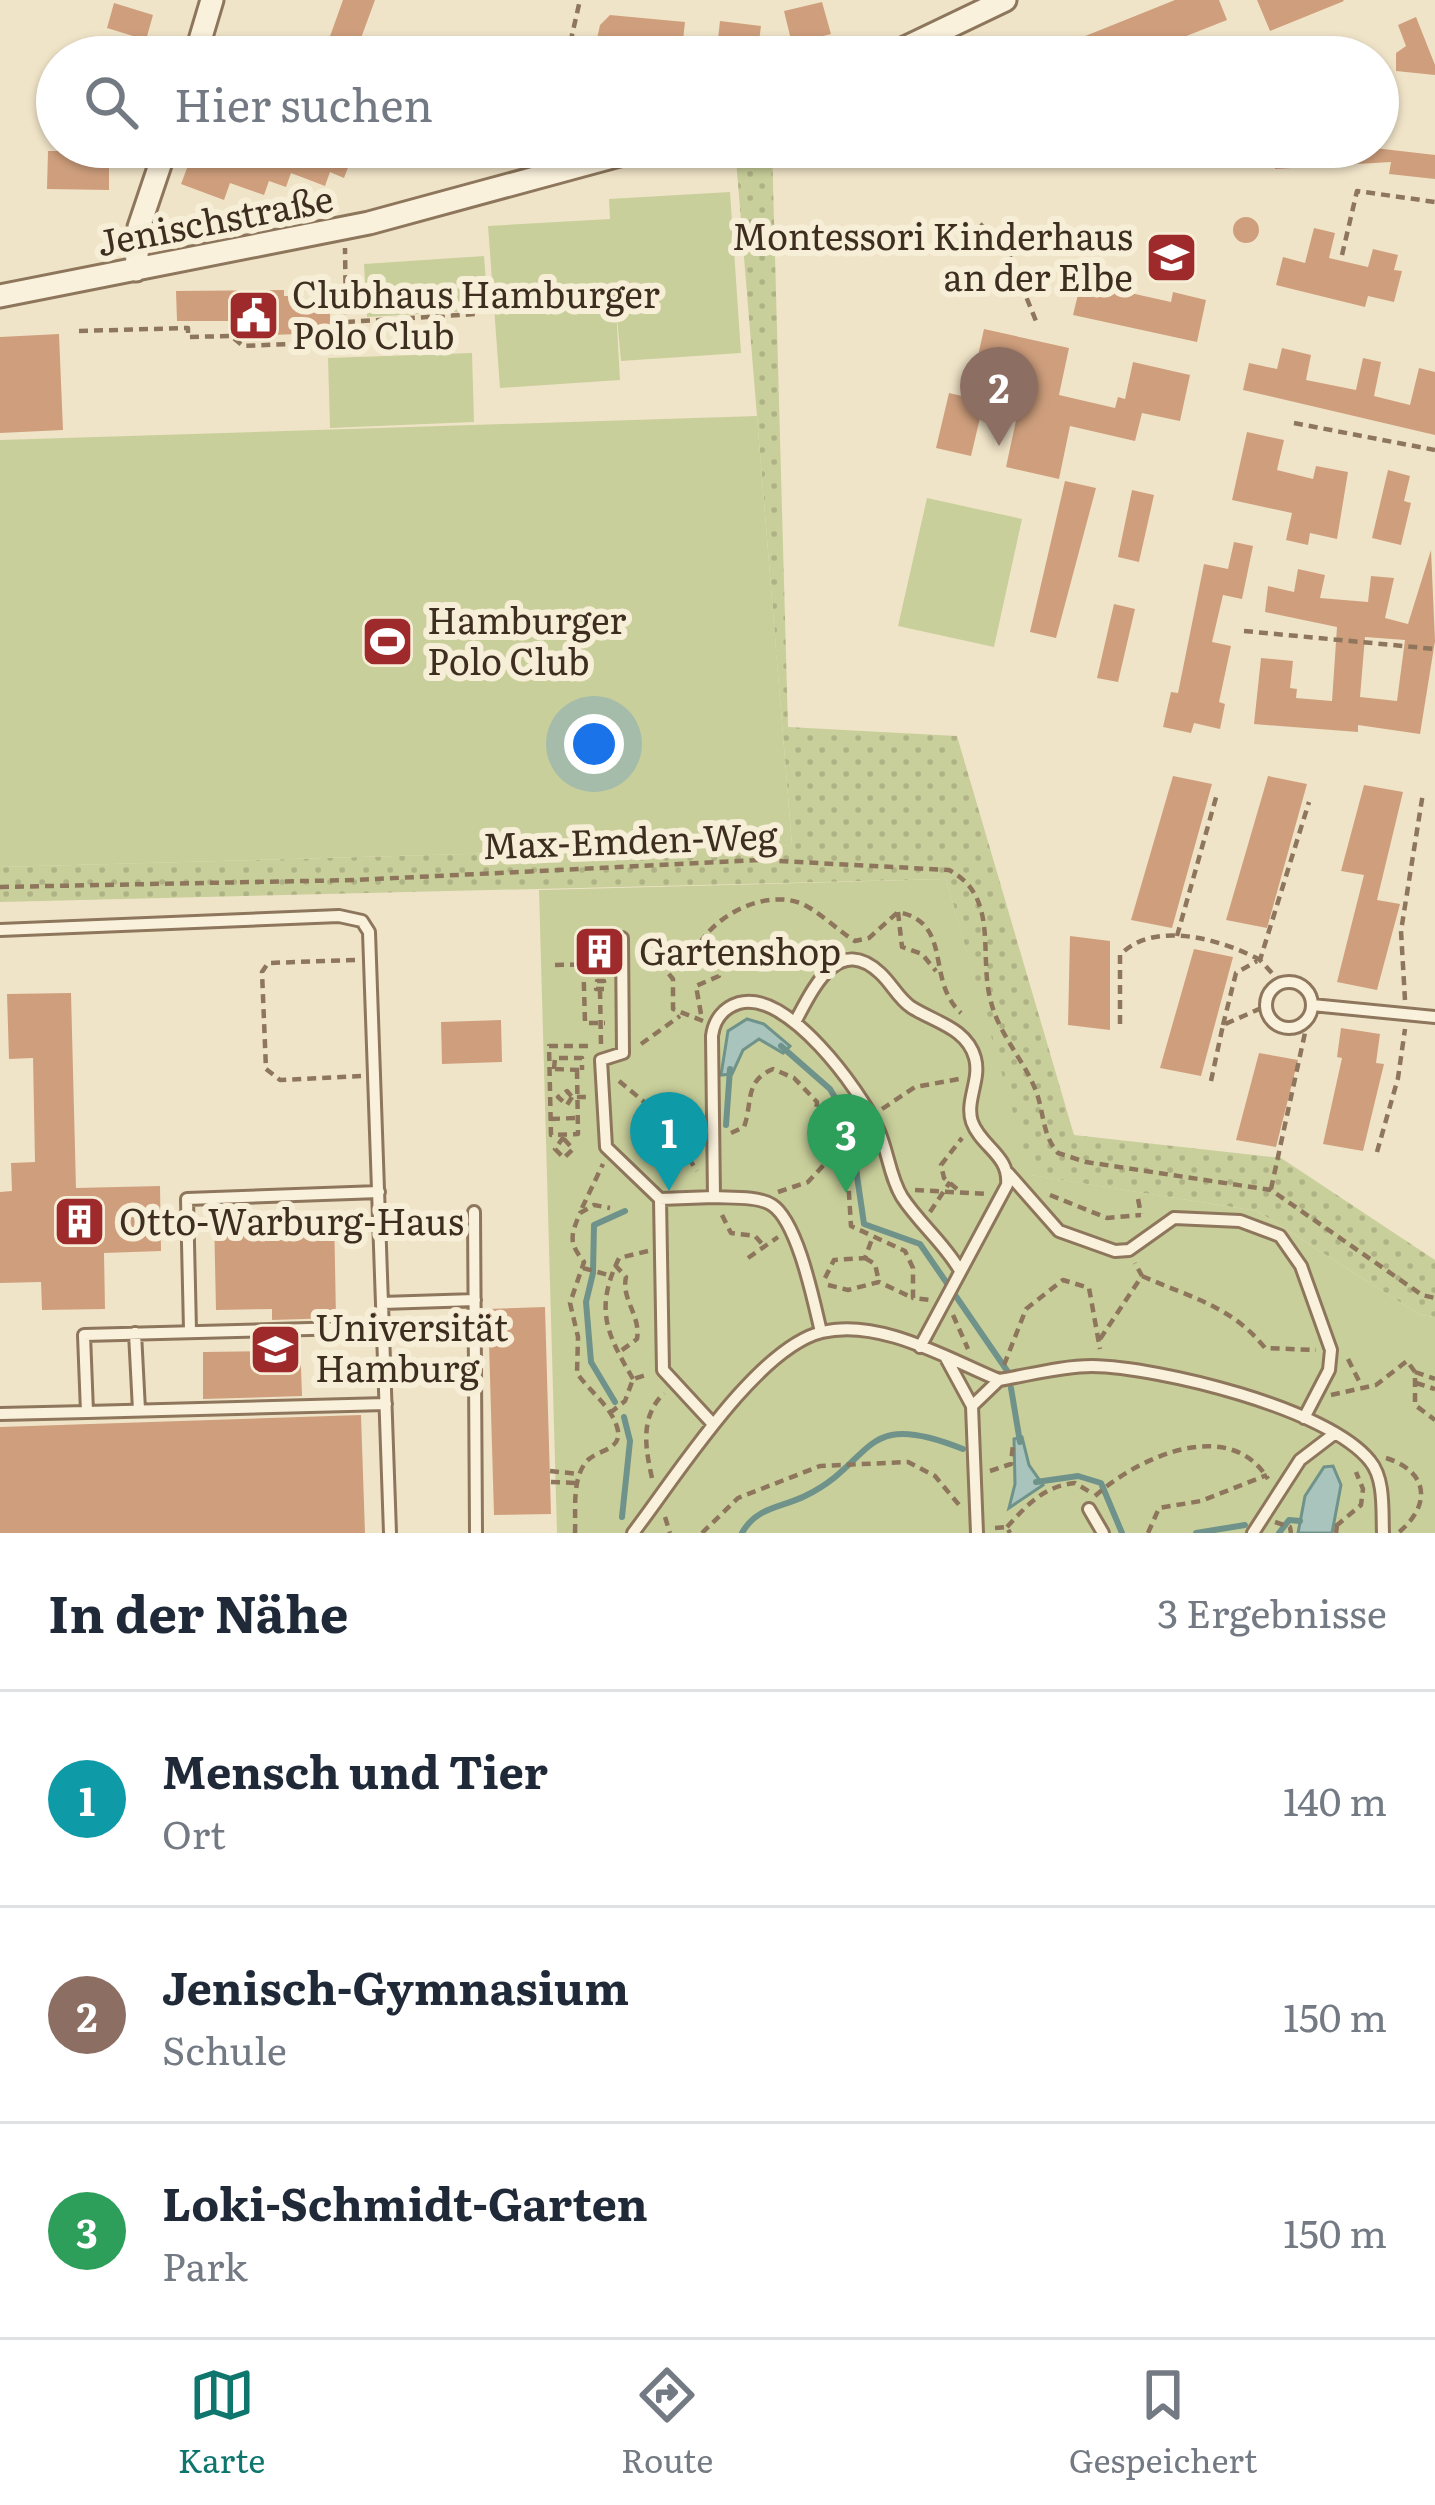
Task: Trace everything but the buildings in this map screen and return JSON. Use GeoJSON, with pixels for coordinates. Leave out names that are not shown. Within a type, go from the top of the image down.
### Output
{"type":"FeatureCollection","features":[{"type":"Feature","properties":{"kind":"street"},"geometry":{"type":"LineString","coordinates":[[201,36],[212,0]]}},
{"type":"Feature","properties":{"kind":"street"},"geometry":{"type":"LineString","coordinates":[[930,36],[1006,0]]}},
{"type":"Feature","properties":{"kind":"street"},"geometry":{"type":"LineString","coordinates":[[136,270],[139,227],[159,168]]}},
{"type":"Feature","properties":{"kind":"street","name":"Jenischstraße"},"geometry":{"type":"LineString","coordinates":[[0,296],[369,223],[572,168]]}},
{"type":"Feature","properties":{"kind":"lane"},"geometry":{"type":"LineString","coordinates":[[0,930],[351,916],[369,932],[390,1533]]}},
{"type":"Feature","properties":{"kind":"lane"},"geometry":{"type":"LineString","coordinates":[[583,939],[622,938],[623,1053],[601,1060],[588,1073],[609,1152],[660,1199],[714,1197],[774,1207],[818,1287],[821,1332]]}},
{"type":"Feature","properties":{"kind":"lane"},"geometry":{"type":"LineString","coordinates":[[794,1022],[824,971],[853,960],[880,973],[904,1002],[957,1030],[974,1054],[970,1112],[974,1129],[1046,1221],[1075,1240],[1115,1252],[1129,1250],[1174,1218],[1220,1218],[1270,1230],[1290,1245],[1331,1350],[1304,1418]]}},
{"type":"Feature","properties":{"kind":"lane"},"geometry":{"type":"LineString","coordinates":[[1282,984],[1303,987],[1312,1005],[1308,1019],[1297,1027],[1282,1027],[1271,1019],[1270,992],[1282,984]]}},
{"type":"Feature","properties":{"kind":"lane"},"geometry":{"type":"LineString","coordinates":[[714,1197],[713,1026],[726,1008],[748,1001],[794,1022],[836,1063],[870,1117],[898,1190],[958,1271]]}},
{"type":"Feature","properties":{"kind":"lane"},"geometry":{"type":"LineString","coordinates":[[1312,1005],[1435,1017]]}},
{"type":"Feature","properties":{"kind":"lane"},"geometry":{"type":"LineString","coordinates":[[920,1347],[1002,1197],[1008,1173]]}},
{"type":"Feature","properties":{"kind":"lane"},"geometry":{"type":"LineString","coordinates":[[190,1330],[187,1199],[379,1192]]}},
{"type":"Feature","properties":{"kind":"lane"},"geometry":{"type":"LineString","coordinates":[[1002,1197],[1028,1198]]}},
{"type":"Feature","properties":{"kind":"lane"},"geometry":{"type":"LineString","coordinates":[[660,1199],[663,1370],[674,1388],[712,1423]]}},
{"type":"Feature","properties":{"kind":"lane"},"geometry":{"type":"LineString","coordinates":[[474,1212],[476,1533]]}},
{"type":"Feature","properties":{"kind":"lane"},"geometry":{"type":"LineString","coordinates":[[382,1303],[475,1300]]}},
{"type":"Feature","properties":{"kind":"lane"},"geometry":{"type":"LineString","coordinates":[[87,1412],[84,1335],[383,1327]]}},
{"type":"Feature","properties":{"kind":"lane"},"geometry":{"type":"LineString","coordinates":[[633,1533],[712,1423],[784,1353],[821,1332],[884,1335],[999,1380],[1101,1367],[1224,1390],[1304,1418],[1370,1459],[1378,1473],[1383,1533]]}},
{"type":"Feature","properties":{"kind":"lane"},"geometry":{"type":"LineString","coordinates":[[135,1333],[139,1410]]}},
{"type":"Feature","properties":{"kind":"lane"},"geometry":{"type":"LineString","coordinates":[[946,1358],[972,1406],[977,1533]]}},
{"type":"Feature","properties":{"kind":"lane"},"geometry":{"type":"LineString","coordinates":[[972,1406],[999,1380]]}},
{"type":"Feature","properties":{"kind":"lane"},"geometry":{"type":"LineString","coordinates":[[0,1414],[386,1404]]}},
{"type":"Feature","properties":{"kind":"lane"},"geometry":{"type":"LineString","coordinates":[[1253,1533],[1300,1460],[1334,1434]]}},
{"type":"Feature","properties":{"kind":"lane"},"geometry":{"type":"LineString","coordinates":[[1094,1499],[1103,1533]]}},
{"type":"Feature","properties":{"kind":"path"},"geometry":{"type":"LineString","coordinates":[[572,36],[580,0]]}},
{"type":"Feature","properties":{"kind":"path"},"geometry":{"type":"LineString","coordinates":[[1342,255],[1357,191],[1435,202]]}},
{"type":"Feature","properties":{"kind":"path"},"geometry":{"type":"LineString","coordinates":[[980,224],[1006,247],[1038,326]]}},
{"type":"Feature","properties":{"kind":"path"},"geometry":{"type":"LineString","coordinates":[[79,331],[188,328],[188,337],[231,336],[243,346],[336,342],[346,322],[345,243]]}},
{"type":"Feature","properties":{"kind":"path"},"geometry":{"type":"LineString","coordinates":[[346,322],[476,314]]}},
{"type":"Feature","properties":{"kind":"path"},"geometry":{"type":"LineString","coordinates":[[1294,423],[1435,450]]}},
{"type":"Feature","properties":{"kind":"path"},"geometry":{"type":"LineString","coordinates":[[1244,631],[1435,650]]}},
{"type":"Feature","properties":{"kind":"path"},"geometry":{"type":"LineString","coordinates":[[1376,1152],[1398,1078],[1406,1015],[1401,931],[1423,793]]}},
{"type":"Feature","properties":{"kind":"path"},"geometry":{"type":"LineString","coordinates":[[1177,937],[1217,794]]}},
{"type":"Feature","properties":{"kind":"path"},"geometry":{"type":"LineString","coordinates":[[1210,1081],[1236,973],[1260,960],[1310,802]]}},
{"type":"Feature","properties":{"kind":"path","name":"Max-Emden-Weg"},"geometry":{"type":"LineString","coordinates":[[0,887],[356,880],[760,860],[949,870],[971,887],[981,909],[994,1012],[1035,1088],[1046,1134],[1058,1153]]}},
{"type":"Feature","properties":{"kind":"path"},"geometry":{"type":"LineString","coordinates":[[700,943],[729,913],[756,906],[801,903],[856,941],[869,938],[898,912]]}},
{"type":"Feature","properties":{"kind":"path"},"geometry":{"type":"LineString","coordinates":[[898,912],[930,927],[942,990],[964,1016],[957,1030]]}},
{"type":"Feature","properties":{"kind":"path"},"geometry":{"type":"LineString","coordinates":[[898,912],[902,947],[922,955],[938,973]]}},
{"type":"Feature","properties":{"kind":"path"},"geometry":{"type":"LineString","coordinates":[[1120,1024],[1124,949],[1147,938],[1228,943],[1260,960],[1282,984]]}},
{"type":"Feature","properties":{"kind":"path"},"geometry":{"type":"LineString","coordinates":[[658,1036],[680,1016],[673,1009],[673,979],[660,963],[663,953],[705,941],[722,956]]}},
{"type":"Feature","properties":{"kind":"path"},"geometry":{"type":"LineString","coordinates":[[722,956],[758,949]]}},
{"type":"Feature","properties":{"kind":"path"},"geometry":{"type":"LineString","coordinates":[[700,1020],[696,986],[719,976],[722,956]]}},
{"type":"Feature","properties":{"kind":"path"},"geometry":{"type":"LineString","coordinates":[[373,960],[281,960],[268,963],[262,972],[266,1069],[271,1075],[280,1079],[376,1075]]}},
{"type":"Feature","properties":{"kind":"path"},"geometry":{"type":"LineString","coordinates":[[555,965],[622,963]]}},
{"type":"Feature","properties":{"kind":"path"},"geometry":{"type":"LineString","coordinates":[[584,964],[585,1023],[615,1023]]}},
{"type":"Feature","properties":{"kind":"path"},"geometry":{"type":"LineString","coordinates":[[600,964],[601,1023]]}},
{"type":"Feature","properties":{"kind":"path"},"geometry":{"type":"LineString","coordinates":[[584,985],[598,985]]}},
{"type":"Feature","properties":{"kind":"path"},"geometry":{"type":"LineString","coordinates":[[584,1003],[614,1003]]}},
{"type":"Feature","properties":{"kind":"path"},"geometry":{"type":"LineString","coordinates":[[1222,1025],[1267,1006]]}},
{"type":"Feature","properties":{"kind":"path"},"geometry":{"type":"LineString","coordinates":[[1270,1190],[1308,1019]]}},
{"type":"Feature","properties":{"kind":"path"},"geometry":{"type":"LineString","coordinates":[[549,1046],[568,1046],[590,1046],[588,1073],[576,1095],[578,1134],[564,1137],[551,1135],[549,1046]]}},
{"type":"Feature","properties":{"kind":"path"},"geometry":{"type":"LineString","coordinates":[[568,1046],[569,1058]]}},
{"type":"Feature","properties":{"kind":"path"},"geometry":{"type":"LineString","coordinates":[[552,1070],[555,1058],[582,1058],[588,1073]]}},
{"type":"Feature","properties":{"kind":"path"},"geometry":{"type":"LineString","coordinates":[[552,1070],[622,1082],[661,1116],[683,1146]]}},
{"type":"Feature","properties":{"kind":"path"},"geometry":{"type":"LineString","coordinates":[[744,1126],[751,1088],[764,1073],[779,1070],[818,1102],[815,1125],[847,1162],[849,1222],[872,1239],[900,1246],[912,1265],[913,1298]]}},
{"type":"Feature","properties":{"kind":"path"},"geometry":{"type":"LineString","coordinates":[[870,1117],[915,1087],[976,1076]]}},
{"type":"Feature","properties":{"kind":"path"},"geometry":{"type":"LineString","coordinates":[[576,1095],[596,1094]]}},
{"type":"Feature","properties":{"kind":"path"},"geometry":{"type":"LineString","coordinates":[[576,1095],[596,1094]]}},
{"type":"Feature","properties":{"kind":"path"},"geometry":{"type":"LineString","coordinates":[[550,1119],[590,1118]]}},
{"type":"Feature","properties":{"kind":"path"},"geometry":{"type":"LineString","coordinates":[[774,1207],[778,1189],[808,1182],[850,1136]]}},
{"type":"Feature","properties":{"kind":"path"},"geometry":{"type":"LineString","coordinates":[[575,1533],[579,1474],[590,1459],[615,1444],[618,1430],[612,1412],[577,1373],[577,1330],[570,1303],[586,1268],[571,1245],[580,1213],[609,1152]]}},
{"type":"Feature","properties":{"kind":"path"},"geometry":{"type":"LineString","coordinates":[[948,1152],[941,1172],[957,1190]]}},
{"type":"Feature","properties":{"kind":"path"},"geometry":{"type":"LineString","coordinates":[[923,1224],[950,1182]]}},
{"type":"Feature","properties":{"kind":"path"},"geometry":{"type":"LineString","coordinates":[[898,1190],[957,1190],[1002,1197]]}},
{"type":"Feature","properties":{"kind":"path"},"geometry":{"type":"LineString","coordinates":[[1028,1198],[1051,1195],[1114,1219],[1141,1215],[1138,1199]]}},
{"type":"Feature","properties":{"kind":"path"},"geometry":{"type":"LineString","coordinates":[[580,1213],[594,1205],[610,1208]]}},
{"type":"Feature","properties":{"kind":"path"},"geometry":{"type":"LineString","coordinates":[[715,1212],[725,1216],[733,1235],[752,1235],[764,1246]]}},
{"type":"Feature","properties":{"kind":"path"},"geometry":{"type":"LineString","coordinates":[[748,1258],[788,1230]]}},
{"type":"Feature","properties":{"kind":"path"},"geometry":{"type":"LineString","coordinates":[[866,1258],[872,1239]]}},
{"type":"Feature","properties":{"kind":"path"},"geometry":{"type":"LineString","coordinates":[[1129,1250],[1142,1276],[1212,1303],[1255,1332],[1265,1348],[1331,1350],[1348,1359],[1361,1385]]}},
{"type":"Feature","properties":{"kind":"path"},"geometry":{"type":"LineString","coordinates":[[612,1412],[625,1401],[636,1378],[604,1321],[615,1265],[624,1254],[660,1251]]}},
{"type":"Feature","properties":{"kind":"path"},"geometry":{"type":"LineString","coordinates":[[912,1265],[920,1254]]}},
{"type":"Feature","properties":{"kind":"path"},"geometry":{"type":"LineString","coordinates":[[879,1282],[875,1264],[866,1258],[834,1260],[818,1287],[848,1290],[879,1282],[913,1298],[944,1299],[977,1371]]}},
{"type":"Feature","properties":{"kind":"path"},"geometry":{"type":"LineString","coordinates":[[615,1265],[626,1277],[624,1288],[639,1327],[637,1339],[619,1353]]}},
{"type":"Feature","properties":{"kind":"path"},"geometry":{"type":"LineString","coordinates":[[586,1268],[612,1276]]}},
{"type":"Feature","properties":{"kind":"path"},"geometry":{"type":"LineString","coordinates":[[1100,1339],[1142,1276]]}},
{"type":"Feature","properties":{"kind":"path"},"geometry":{"type":"LineString","coordinates":[[1006,1359],[1026,1309],[1063,1280],[1089,1288],[1101,1367]]}},
{"type":"Feature","properties":{"kind":"path"},"geometry":{"type":"LineString","coordinates":[[1318,1390],[1342,1395],[1361,1385],[1376,1385],[1404,1361],[1415,1372],[1435,1379]]}},
{"type":"Feature","properties":{"kind":"path"},"geometry":{"type":"LineString","coordinates":[[1415,1372],[1415,1405],[1435,1420]]}},
{"type":"Feature","properties":{"kind":"path"},"geometry":{"type":"LineString","coordinates":[[1416,1383],[1435,1389]]}},
{"type":"Feature","properties":{"kind":"path"},"geometry":{"type":"LineString","coordinates":[[659,1498],[647,1428],[653,1404],[674,1388]]}},
{"type":"Feature","properties":{"kind":"path"},"geometry":{"type":"LineString","coordinates":[[978,1474],[1011,1464],[1013,1444]]}},
{"type":"Feature","properties":{"kind":"path"},"geometry":{"type":"LineString","coordinates":[[1007,1527],[1034,1498],[1058,1486],[1080,1484],[1094,1499],[1151,1458],[1189,1448],[1240,1453],[1267,1475],[1278,1500]]}},
{"type":"Feature","properties":{"kind":"path"},"geometry":{"type":"LineString","coordinates":[[1337,1525],[1361,1505],[1363,1489],[1356,1472],[1370,1459],[1392,1459],[1418,1481],[1420,1511],[1398,1533]]}},
{"type":"Feature","properties":{"kind":"path"},"geometry":{"type":"LineString","coordinates":[[702,1533],[738,1498],[820,1466],[908,1462],[935,1476],[962,1508]]}},
{"type":"Feature","properties":{"kind":"path"},"geometry":{"type":"LineString","coordinates":[[550,1472],[579,1474]]}},
{"type":"Feature","properties":{"kind":"path"},"geometry":{"type":"LineString","coordinates":[[1148,1533],[1159,1508],[1201,1501],[1267,1475]]}},
{"type":"Feature","properties":{"kind":"path"},"geometry":{"type":"LineString","coordinates":[[550,1482],[578,1483]]}},
{"type":"Feature","properties":{"kind":"path"},"geometry":{"type":"LineString","coordinates":[[1282,1524],[1291,1533]]}},
{"type":"Feature","properties":{"kind":"green space"},"geometry":{"type":"Polygon","coordinates":[[[737,168],[773,168],[788,727],[957,736],[1074,1135],[1281,1158],[1435,1260],[1435,1317],[1420,1315],[1257,1211],[1030,1175],[946,879],[0,902],[0,867],[792,845],[737,168]]]}},
{"type":"Feature","properties":{"kind":"green space"},"geometry":{"type":"Polygon","coordinates":[[[730,192],[741,353],[621,361],[616,307],[620,380],[500,388],[488,226],[610,219],[609,199],[730,192]]]}},
{"type":"Feature","properties":{"kind":"green space"},"geometry":{"type":"Polygon","coordinates":[[[484,256],[488,310],[367,317],[364,264],[484,256]]]}},
{"type":"Feature","properties":{"kind":"green space"},"geometry":{"type":"Polygon","coordinates":[[[472,353],[474,422],[330,428],[328,358],[472,353]]]}},
{"type":"Feature","properties":{"kind":"green space","name":"Hamburger Polo Club"},"geometry":{"type":"Polygon","coordinates":[[[757,416],[792,845],[0,867],[0,440],[757,416]]]}},
{"type":"Feature","properties":{"kind":"green space"},"geometry":{"type":"Polygon","coordinates":[[[927,498],[1022,519],[994,647],[898,626],[927,498]]]}},
{"type":"Feature","properties":{"kind":"green space"},"geometry":{"type":"Polygon","coordinates":[[[946,879],[1031,1175],[1257,1211],[1420,1315],[1435,1317],[1435,1533],[557,1533],[539,890],[946,879]]]}},
{"type":"Feature","properties":{"kind":"water"},"geometry":{"type":"Polygon","coordinates":[[[747,1019],[764,1024],[790,1046],[783,1053],[759,1039],[743,1050],[732,1074],[721,1075],[728,1031],[747,1019]]]}},
{"type":"Feature","properties":{"kind":"water"},"geometry":{"type":"Polygon","coordinates":[[[1022,1437],[1029,1465],[1043,1485],[1009,1508],[1015,1484],[1014,1439],[1022,1437]]]}},
{"type":"Feature","properties":{"kind":"water"},"geometry":{"type":"Polygon","coordinates":[[[1333,1466],[1341,1485],[1332,1533],[1298,1533],[1305,1496],[1324,1467],[1333,1466]]]}},
{"type":"Feature","properties":{"kind":"waterway"},"geometry":{"type":"LineString","coordinates":[[781,1046],[830,1089],[849,1121],[864,1224],[920,1244],[1008,1372]]}},
{"type":"Feature","properties":{"kind":"waterway"},"geometry":{"type":"LineString","coordinates":[[726,1125],[730,1069]]}},
{"type":"Feature","properties":{"kind":"waterway"},"geometry":{"type":"LineString","coordinates":[[615,1402],[591,1362],[586,1302],[593,1273],[594,1225],[625,1211]]}},
{"type":"Feature","properties":{"kind":"waterway"},"geometry":{"type":"LineString","coordinates":[[1011,1388],[1020,1442]]}},
{"type":"Feature","properties":{"kind":"waterway"},"geometry":{"type":"LineString","coordinates":[[622,1517],[630,1441],[624,1417]]}},
{"type":"Feature","properties":{"kind":"waterway"},"geometry":{"type":"LineString","coordinates":[[742,1533],[762,1513],[828,1482],[886,1436],[929,1438],[963,1449]]}},
{"type":"Feature","properties":{"kind":"waterway"},"geometry":{"type":"LineString","coordinates":[[1036,1482],[1078,1476],[1101,1483],[1122,1533]]}},
{"type":"Feature","properties":{"kind":"waterway"},"geometry":{"type":"LineString","coordinates":[[1279,1533],[1289,1520],[1300,1521]]}},
{"type":"Feature","properties":{"kind":"waterway"},"geometry":{"type":"LineString","coordinates":[[1196,1533],[1245,1525]]}},
{"type":"Feature","properties":{"kind":"place","name":"Montessori Kinderhaus an der Elbe"},"geometry":{"type":"Point","coordinates":[1172,258]}},
{"type":"Feature","properties":{"kind":"place","name":"Clubhaus Hamburger Polo Club"},"geometry":{"type":"Point","coordinates":[253,316]}},
{"type":"Feature","properties":{"kind":"place","name":"Jenisch-Gymnasium"},"geometry":{"type":"Point","coordinates":[999,446]}},
{"type":"Feature","properties":{"kind":"place","name":"Hamburger Polo Club"},"geometry":{"type":"Point","coordinates":[388,642]}},
{"type":"Feature","properties":{"kind":"place","name":"Gartenshop"},"geometry":{"type":"Point","coordinates":[600,952]}},
{"type":"Feature","properties":{"kind":"place","name":"Mensch und Tier"},"geometry":{"type":"Point","coordinates":[669,1191]}},
{"type":"Feature","properties":{"kind":"place","name":"Loki-Schmidt-Garten"},"geometry":{"type":"Point","coordinates":[846,1193]}},
{"type":"Feature","properties":{"kind":"place","name":"Otto-Warburg-Haus"},"geometry":{"type":"Point","coordinates":[80,1222]}},
{"type":"Feature","properties":{"kind":"place","name":"Universität Hamburg"},"geometry":{"type":"Point","coordinates":[276,1349]}}]}
